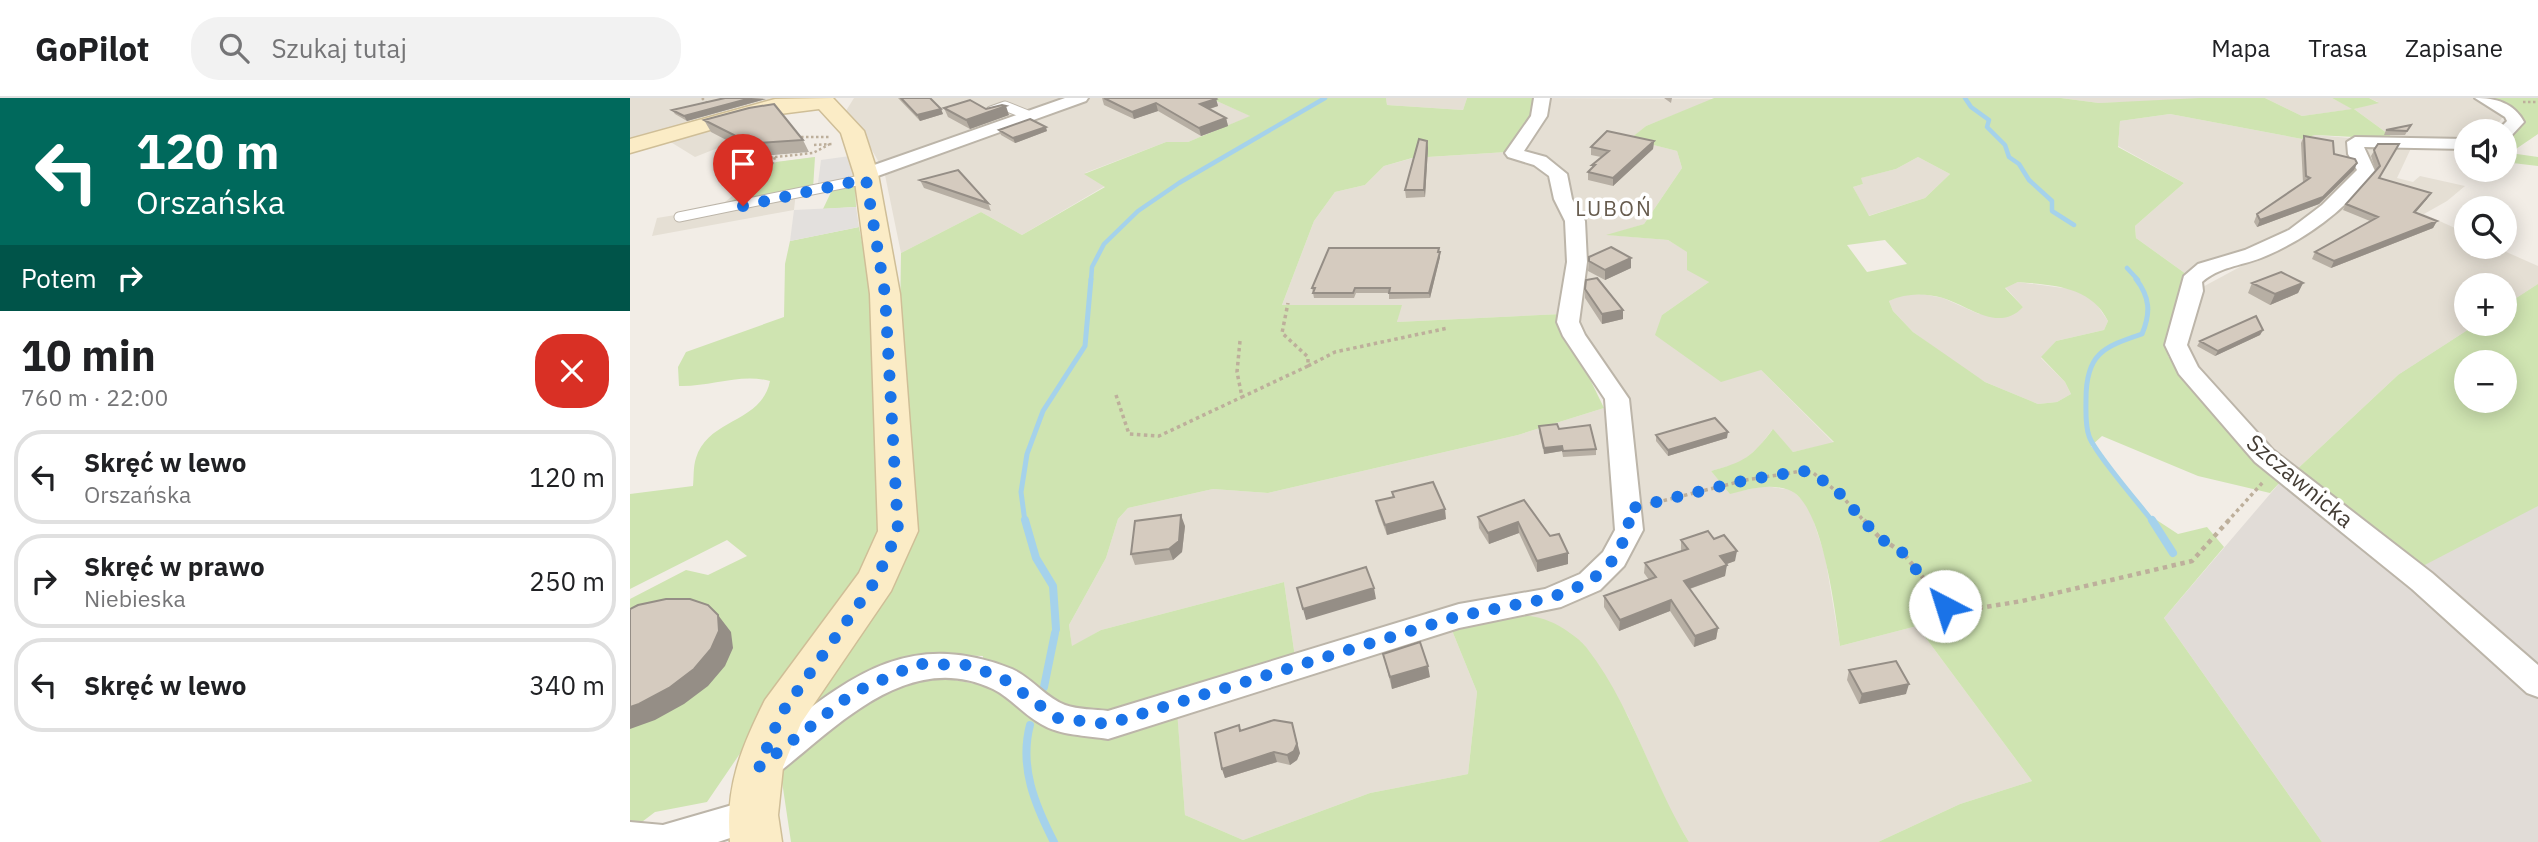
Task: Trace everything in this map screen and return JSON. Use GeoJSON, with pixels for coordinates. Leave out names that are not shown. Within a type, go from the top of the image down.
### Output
{"type":"FeatureCollection","features":[{"type":"Feature","properties":{"kind":"street"},"geometry":{"type":"LineString","coordinates":[[866,176],[1080,98]]}},
{"type":"Feature","properties":{"kind":"street"},"geometry":{"type":"LineString","coordinates":[[759,767],[853,693],[917,664],[970,665],[1005,680],[1057,718],[1108,724],[1459,616],[1550,598],[1590,582],[1614,559],[1629,530],[1628,509],[1616,399],[1592,359],[1574,336],[1568,322],[1577,262],[1575,221],[1563,199],[1558,174],[1540,161],[1514,153],[1539,116],[1542,98]]}},
{"type":"Feature","properties":{"kind":"street"},"geometry":{"type":"LineString","coordinates":[[2483,98],[2512,114],[2514,119]]}},
{"type":"Feature","properties":{"kind":"street"},"geometry":{"type":"LineString","coordinates":[[760,107],[817,99]]}},
{"type":"Feature","properties":{"kind":"street"},"geometry":{"type":"LineString","coordinates":[[630,146],[760,107],[817,99],[852,131],[866,176],[885,294],[898,531],[876,580],[781,714],[759,767],[754,829],[663,842],[630,839]]}},
{"type":"Feature","properties":{"kind":"street","name":"Szczawnicka"},"geometry":{"type":"LineString","coordinates":[[2454,144],[2355,142],[2357,155],[2366,171],[2329,209],[2297,234],[2252,254],[2205,268],[2191,280],[2192,291],[2176,345],[2187,369],[2264,456],[2422,580],[2538,684]]}},
{"type":"Feature","properties":{"kind":"lane"},"geometry":{"type":"LineString","coordinates":[[990,111],[1005,106],[1030,116]]}},
{"type":"Feature","properties":{"kind":"lane"},"geometry":{"type":"LineString","coordinates":[[679,217],[743,206],[866,176]]}},
{"type":"Feature","properties":{"kind":"path"},"geometry":{"type":"LineString","coordinates":[[740,148],[736,153],[741,159],[809,155],[825,150],[832,144],[832,138],[821,135],[790,138]]}},
{"type":"Feature","properties":{"kind":"path"},"geometry":{"type":"LineString","coordinates":[[814,145],[832,144]]}},
{"type":"Feature","properties":{"kind":"path"},"geometry":{"type":"LineString","coordinates":[[774,162],[776,156]]}},
{"type":"Feature","properties":{"kind":"path"},"geometry":{"type":"LineString","coordinates":[[1288,303],[1282,333],[1308,357],[1308,366]]}},
{"type":"Feature","properties":{"kind":"path"},"geometry":{"type":"LineString","coordinates":[[1116,395],[1129,434],[1159,436],[1335,352],[1448,328]]}},
{"type":"Feature","properties":{"kind":"path"},"geometry":{"type":"LineString","coordinates":[[1240,341],[1237,372],[1242,397]]}},
{"type":"Feature","properties":{"kind":"path"},"geometry":{"type":"LineString","coordinates":[[1628,509],[1746,480],[1807,471],[1833,488],[1878,537],[1903,553],[1945,606],[1962,611],[2022,601],[2192,561],[2277,466]]}},
{"type":"Feature","properties":{"kind":"shaded area"},"geometry":{"type":"Polygon","coordinates":[[[630,98],[779,98],[630,143],[630,98]]]}},
{"type":"Feature","properties":{"kind":"shaded area"},"geometry":{"type":"Polygon","coordinates":[[[854,98],[1068,98],[880,164],[866,140],[844,114],[854,98]]]}},
{"type":"Feature","properties":{"kind":"shaded area"},"geometry":{"type":"Polygon","coordinates":[[[1086,98],[1210,98],[1251,116],[1188,142],[1166,142],[1085,173],[1105,186],[1022,235],[981,212],[901,253],[885,175],[905,164],[1086,98]]]}},
{"type":"Feature","properties":{"kind":"shaded area"},"geometry":{"type":"Polygon","coordinates":[[[1386,98],[1467,98],[1463,110],[1387,105],[1386,98]]]}},
{"type":"Feature","properties":{"kind":"shaded area"},"geometry":{"type":"Polygon","coordinates":[[[1544,98],[1714,99],[1646,126],[1631,139],[1677,151],[1682,168],[1644,224],[1609,235],[1668,240],[1688,252],[1709,282],[1662,315],[1761,370],[1834,443],[1793,452],[1772,430],[1759,447],[1740,463],[1711,471],[1730,493],[1765,486],[1792,490],[1809,507],[1825,556],[1840,646],[1917,626],[2032,781],[1960,804],[1878,842],[1689,842],[1671,812],[1628,716],[1584,645],[1509,615],[1628,555],[1614,381],[1575,319],[1582,221],[1555,164],[1521,151],[1544,98]]]}},
{"type":"Feature","properties":{"kind":"shaded area"},"geometry":{"type":"Polygon","coordinates":[[[2061,98],[2200,98],[2200,100],[2099,103],[2061,98]]]}},
{"type":"Feature","properties":{"kind":"shaded area"},"geometry":{"type":"Polygon","coordinates":[[[2265,98],[2332,98],[2354,109],[2302,116],[2265,98]]]}},
{"type":"Feature","properties":{"kind":"shaded area"},"geometry":{"type":"Polygon","coordinates":[[[2369,98],[2478,98],[2506,112],[2501,119],[2454,119],[2454,138],[2395,139],[2354,109],[2378,102],[2369,98]]]}},
{"type":"Feature","properties":{"kind":"shaded area"},"geometry":{"type":"Polygon","coordinates":[[[2170,114],[2302,139],[2315,135],[2350,138],[2347,144],[2361,169],[2310,220],[2246,252],[2199,263],[2186,274],[2136,238],[2135,226],[2184,183],[2118,146],[2120,121],[2170,114]]]}},
{"type":"Feature","properties":{"kind":"shaded area"},"geometry":{"type":"Polygon","coordinates":[[[749,115],[733,142],[695,157],[669,141],[749,115]]]}},
{"type":"Feature","properties":{"kind":"shaded area"},"geometry":{"type":"Polygon","coordinates":[[[2373,142],[2413,144],[2397,178],[2413,182],[2420,176],[2465,186],[2447,201],[2424,214],[2454,228],[2454,259],[2517,259],[2517,257],[2538,266],[2538,284],[2517,298],[2517,273],[2454,273],[2454,336],[2458,336],[2398,375],[2293,473],[2262,445],[2183,350],[2197,290],[2251,261],[2357,191],[2364,156],[2373,142]]]}},
{"type":"Feature","properties":{"kind":"shaded area"},"geometry":{"type":"Polygon","coordinates":[[[1507,152],[1549,169],[1568,220],[1572,262],[1562,314],[1397,322],[1401,305],[1282,305],[1314,221],[1335,192],[1365,185],[1384,166],[1413,158],[1507,152]]]}},
{"type":"Feature","properties":{"kind":"shaded area"},"geometry":{"type":"Polygon","coordinates":[[[850,156],[854,177],[818,183],[821,160],[850,156]]]}},
{"type":"Feature","properties":{"kind":"shaded area"},"geometry":{"type":"Polygon","coordinates":[[[815,157],[796,192],[794,210],[652,236],[657,218],[718,208],[771,163],[815,157]]]}},
{"type":"Feature","properties":{"kind":"shaded area"},"geometry":{"type":"Polygon","coordinates":[[[1918,157],[1950,174],[1925,198],[1868,216],[1853,187],[1863,184],[1860,178],[1896,169],[1918,157]]]}},
{"type":"Feature","properties":{"kind":"shaded area"},"geometry":{"type":"Polygon","coordinates":[[[856,207],[859,227],[790,241],[794,210],[856,207]]]}},
{"type":"Feature","properties":{"kind":"shaded area"},"geometry":{"type":"Polygon","coordinates":[[[2018,282],[2078,290],[2093,299],[2108,321],[2104,330],[2056,341],[2041,358],[2065,382],[2071,394],[2057,402],[2038,404],[1968,372],[1913,332],[1893,311],[1889,301],[1902,295],[1922,294],[1943,298],[1979,314],[2023,307],[2005,287],[2018,282]]]}},
{"type":"Feature","properties":{"kind":"shaded area"},"geometry":{"type":"Polygon","coordinates":[[[2538,284],[2538,671],[2415,561],[2398,375],[2458,336],[2517,336],[2517,298],[2538,284]]]}},
{"type":"Feature","properties":{"kind":"shaded area"},"geometry":{"type":"Polygon","coordinates":[[[1604,408],[1621,519],[1599,563],[1552,592],[1295,657],[1284,582],[1101,630],[1072,647],[1069,625],[1106,558],[1118,519],[1128,508],[1213,489],[1268,493],[1518,435],[1604,408]]]}},
{"type":"Feature","properties":{"kind":"shaded area"},"geometry":{"type":"Polygon","coordinates":[[[2282,480],[2375,549],[2538,696],[2538,842],[2322,842],[2164,618],[2282,480]]]}},
{"type":"Feature","properties":{"kind":"shaded area"},"geometry":{"type":"Polygon","coordinates":[[[1449,623],[1477,692],[1468,774],[1370,793],[1243,840],[1185,815],[1177,712],[1449,623]]]}},
{"type":"Feature","properties":{"kind":"green space"},"geometry":{"type":"Polygon","coordinates":[[[1210,98],[1386,98],[1387,105],[1463,110],[1467,98],[1538,98],[1532,118],[1507,152],[1412,158],[1384,166],[1365,185],[1335,192],[1314,221],[1282,305],[1402,305],[1397,322],[1562,314],[1570,338],[1604,408],[1518,435],[1268,493],[1213,489],[1128,508],[1118,519],[1106,558],[1069,625],[1072,646],[1101,630],[1284,582],[1295,657],[1176,697],[1185,815],[1243,840],[1370,793],[1468,774],[1477,692],[1449,623],[1514,615],[1540,618],[1560,626],[1579,640],[1602,669],[1689,842],[791,842],[780,768],[858,702],[918,673],[976,684],[980,682],[983,656],[916,654],[878,668],[791,734],[884,587],[900,321],[901,253],[981,212],[1022,235],[1105,187],[1084,174],[1166,142],[1188,142],[1250,116],[1210,98]]]}},
{"type":"Feature","properties":{"kind":"green space"},"geometry":{"type":"Polygon","coordinates":[[[1714,98],[2061,98],[2099,103],[2265,98],[2302,116],[2352,109],[2332,98],[2369,98],[2379,103],[2354,109],[2395,139],[2315,135],[2302,139],[2170,114],[2120,121],[2118,147],[2184,183],[2135,226],[2136,238],[2186,274],[2168,356],[2221,421],[2282,480],[2270,493],[2198,476],[2102,436],[2091,446],[2152,517],[2178,534],[2207,527],[2224,547],[2164,618],[2322,842],[1878,842],[1960,804],[2032,781],[1917,626],[1840,646],[1831,585],[1819,536],[1801,499],[1789,490],[1774,487],[1730,494],[1711,471],[1732,465],[1746,457],[1773,429],[1793,452],[1834,442],[1761,370],[1721,382],[1655,335],[1662,315],[1709,282],[1687,270],[1687,252],[1668,240],[1606,235],[1644,224],[1682,168],[1677,151],[1630,139],[1646,126],[1714,98]],[[1918,157],[1896,169],[1861,178],[1863,184],[1853,187],[1869,216],[1925,198],[1950,174],[1918,157]],[[1885,240],[1847,245],[1867,272],[1907,264],[1885,240]],[[2018,282],[2005,288],[2023,307],[2004,318],[1984,315],[1929,295],[1909,295],[1889,301],[1893,311],[1913,332],[1985,382],[2038,404],[2057,402],[2071,394],[2065,382],[2041,357],[2056,341],[2104,330],[2108,321],[2092,301],[2070,290],[2018,282]]]}},
{"type":"Feature","properties":{"kind":"green space"},"geometry":{"type":"Polygon","coordinates":[[[2488,98],[2538,98],[2538,134],[2517,148],[2517,119],[2513,119],[2518,112],[2488,98]]]}},
{"type":"Feature","properties":{"kind":"green space"},"geometry":{"type":"Polygon","coordinates":[[[2517,154],[2538,157],[2538,166],[2517,164],[2517,154]]]}},
{"type":"Feature","properties":{"kind":"green space"},"geometry":{"type":"Polygon","coordinates":[[[815,157],[813,189],[724,208],[776,162],[815,157]]]}},
{"type":"Feature","properties":{"kind":"green space"},"geometry":{"type":"Polygon","coordinates":[[[855,184],[856,207],[823,209],[833,188],[855,184]]]}},
{"type":"Feature","properties":{"kind":"green space"},"geometry":{"type":"Polygon","coordinates":[[[859,227],[878,325],[884,519],[867,567],[707,802],[655,812],[630,831],[630,599],[686,570],[708,575],[747,556],[727,540],[630,589],[630,494],[693,486],[695,461],[702,445],[723,427],[757,405],[765,395],[770,381],[736,379],[679,386],[678,367],[686,352],[784,317],[785,264],[790,241],[859,227]]]}},
{"type":"Feature","properties":{"kind":"green space"},"geometry":{"type":"Polygon","coordinates":[[[2538,284],[2538,506],[2421,567],[2293,473],[2398,375],[2458,336],[2517,336],[2517,298],[2538,284]]]}},
{"type":"Feature","properties":{"kind":"building"},"geometry":{"type":"Polygon","coordinates":[[[725,98],[751,98],[684,116],[672,110],[725,98]]]}},
{"type":"Feature","properties":{"kind":"building"},"geometry":{"type":"Polygon","coordinates":[[[901,98],[930,98],[941,109],[917,115],[901,98]]]}},
{"type":"Feature","properties":{"kind":"building"},"geometry":{"type":"Polygon","coordinates":[[[1104,98],[1214,98],[1216,99],[1200,104],[1226,118],[1199,128],[1156,103],[1132,112],[1104,98]]]}},
{"type":"Feature","properties":{"kind":"building"},"geometry":{"type":"Polygon","coordinates":[[[970,100],[986,109],[1006,106],[966,120],[944,108],[970,100]]]}},
{"type":"Feature","properties":{"kind":"building"},"geometry":{"type":"Polygon","coordinates":[[[774,104],[803,140],[730,145],[738,137],[704,120],[749,108],[774,104]]]}},
{"type":"Feature","properties":{"kind":"building"},"geometry":{"type":"Polygon","coordinates":[[[1030,119],[1046,127],[1013,138],[999,130],[1030,119]]]}},
{"type":"Feature","properties":{"kind":"building"},"geometry":{"type":"Polygon","coordinates":[[[2411,125],[2407,131],[2386,130],[2411,125]]]}},
{"type":"Feature","properties":{"kind":"building"},"geometry":{"type":"Polygon","coordinates":[[[1607,131],[1654,141],[1613,178],[1588,172],[1595,165],[1592,165],[1609,151],[1591,147],[1607,131]]]}},
{"type":"Feature","properties":{"kind":"building"},"geometry":{"type":"Polygon","coordinates":[[[2304,136],[2333,141],[2334,154],[2355,159],[2357,163],[2323,197],[2260,220],[2257,214],[2310,178],[2306,176],[2304,136]]]}},
{"type":"Feature","properties":{"kind":"building"},"geometry":{"type":"Polygon","coordinates":[[[1419,139],[1427,141],[1424,190],[1405,190],[1419,139]]]}},
{"type":"Feature","properties":{"kind":"building"},"geometry":{"type":"Polygon","coordinates":[[[2378,144],[2399,144],[2379,178],[2431,193],[2414,212],[2437,221],[2334,261],[2315,252],[2378,217],[2346,204],[2380,166],[2374,150],[2378,144]]]}},
{"type":"Feature","properties":{"kind":"building"},"geometry":{"type":"Polygon","coordinates":[[[958,170],[988,203],[920,180],[958,170]]]}},
{"type":"Feature","properties":{"kind":"building"},"geometry":{"type":"Polygon","coordinates":[[[1611,247],[1631,258],[1605,270],[1589,261],[1589,257],[1611,247]]]}},
{"type":"Feature","properties":{"kind":"building"},"geometry":{"type":"Polygon","coordinates":[[[1329,248],[1439,248],[1440,252],[1429,293],[1389,293],[1390,288],[1355,288],[1353,293],[1313,293],[1315,288],[1312,288],[1329,248]]]}},
{"type":"Feature","properties":{"kind":"building"},"geometry":{"type":"Polygon","coordinates":[[[2281,272],[2303,283],[2275,294],[2252,283],[2281,272]]]}},
{"type":"Feature","properties":{"kind":"building"},"geometry":{"type":"Polygon","coordinates":[[[1597,278],[1623,310],[1602,314],[1585,289],[1586,280],[1597,278]]]}},
{"type":"Feature","properties":{"kind":"building"},"geometry":{"type":"Polygon","coordinates":[[[2256,316],[2263,330],[2218,351],[2200,341],[2256,316]]]}},
{"type":"Feature","properties":{"kind":"building"},"geometry":{"type":"Polygon","coordinates":[[[1715,418],[1728,432],[1668,450],[1656,435],[1715,418]]]}},
{"type":"Feature","properties":{"kind":"building"},"geometry":{"type":"Polygon","coordinates":[[[1557,424],[1559,429],[1590,425],[1596,449],[1563,451],[1562,446],[1544,448],[1539,426],[1557,424]]]}},
{"type":"Feature","properties":{"kind":"building"},"geometry":{"type":"Polygon","coordinates":[[[1433,482],[1445,509],[1385,525],[1376,501],[1394,497],[1392,492],[1433,482]]]}},
{"type":"Feature","properties":{"kind":"building"},"geometry":{"type":"Polygon","coordinates":[[[1524,500],[1550,536],[1559,534],[1568,553],[1537,561],[1518,522],[1488,533],[1478,517],[1524,500]]]}},
{"type":"Feature","properties":{"kind":"building"},"geometry":{"type":"Polygon","coordinates":[[[1181,515],[1179,541],[1169,549],[1131,554],[1135,521],[1181,515]]]}},
{"type":"Feature","properties":{"kind":"building"},"geometry":{"type":"Polygon","coordinates":[[[1708,531],[1714,539],[1724,535],[1737,551],[1720,556],[1727,565],[1684,581],[1718,628],[1695,636],[1671,600],[1620,620],[1604,596],[1656,577],[1645,563],[1688,549],[1681,540],[1708,531]]]}},
{"type":"Feature","properties":{"kind":"building"},"geometry":{"type":"Polygon","coordinates":[[[1366,567],[1374,588],[1303,609],[1297,588],[1366,567]]]}},
{"type":"Feature","properties":{"kind":"building"},"geometry":{"type":"Polygon","coordinates":[[[666,599],[690,599],[708,605],[718,615],[719,631],[711,649],[694,669],[669,688],[630,707],[630,609],[666,599]]]}},
{"type":"Feature","properties":{"kind":"building"},"geometry":{"type":"Polygon","coordinates":[[[1420,642],[1428,666],[1390,677],[1383,654],[1420,642]]]}},
{"type":"Feature","properties":{"kind":"building"},"geometry":{"type":"Polygon","coordinates":[[[1896,661],[1909,684],[1862,694],[1849,670],[1896,661]]]}},
{"type":"Feature","properties":{"kind":"building"},"geometry":{"type":"Polygon","coordinates":[[[1274,720],[1292,723],[1297,744],[1294,751],[1287,755],[1274,752],[1222,769],[1215,733],[1239,725],[1240,731],[1274,720]]]}},
{"type":"Feature","properties":{"kind":"waterway"},"geometry":{"type":"LineString","coordinates":[[1091,280],[1092,267],[1104,244],[1138,211],[1179,183],[1325,98]]}},
{"type":"Feature","properties":{"kind":"waterway"},"geometry":{"type":"LineString","coordinates":[[1965,98],[1971,107],[1989,120],[1987,127],[2005,145],[2009,157],[2019,164],[2029,180],[2052,201],[2052,211],[2074,225]]}},
{"type":"Feature","properties":{"kind":"waterway"},"geometry":{"type":"LineString","coordinates":[[2127,268],[2138,280]]}},
{"type":"Feature","properties":{"kind":"waterway"},"geometry":{"type":"LineString","coordinates":[[1025,522],[1021,492],[1027,454],[1043,411],[1085,346],[1091,279]]}},
{"type":"Feature","properties":{"kind":"waterway"},"geometry":{"type":"LineString","coordinates":[[2136,279],[2148,305],[2145,326],[2142,334],[2107,348],[2093,362],[2087,384],[2086,423],[2089,436],[2099,454],[2153,522]]}},
{"type":"Feature","properties":{"kind":"waterway"},"geometry":{"type":"LineString","coordinates":[[1025,520],[1036,558],[1053,586],[1056,629]]}},
{"type":"Feature","properties":{"kind":"waterway"},"geometry":{"type":"LineString","coordinates":[[2152,520],[2173,553]]}},
{"type":"Feature","properties":{"kind":"waterway"},"geometry":{"type":"LineString","coordinates":[[1044,687],[1055,633]]}},
{"type":"Feature","properties":{"kind":"waterway"},"geometry":{"type":"LineString","coordinates":[[1030,725],[1026,756],[1028,771],[1035,800],[1054,842]]}},
{"type":"Feature","properties":{"kind":"district","name":"LUBOŃ"},"geometry":{"type":"Point","coordinates":[1614,209]}},
{"type":"Feature","properties":{"kind":"route"},"geometry":{"type":"LineString","coordinates":[[743,206],[866,179],[885,294],[898,531],[876,580],[781,714],[759,767],[853,693],[917,664],[970,665],[1005,680],[1057,718],[1108,724],[1459,616],[1550,598],[1590,582],[1614,559],[1629,530],[1628,509],[1703,493],[1754,478],[1786,473],[1812,472],[1833,488],[1878,537],[1903,553],[1945,606]]}}]}
